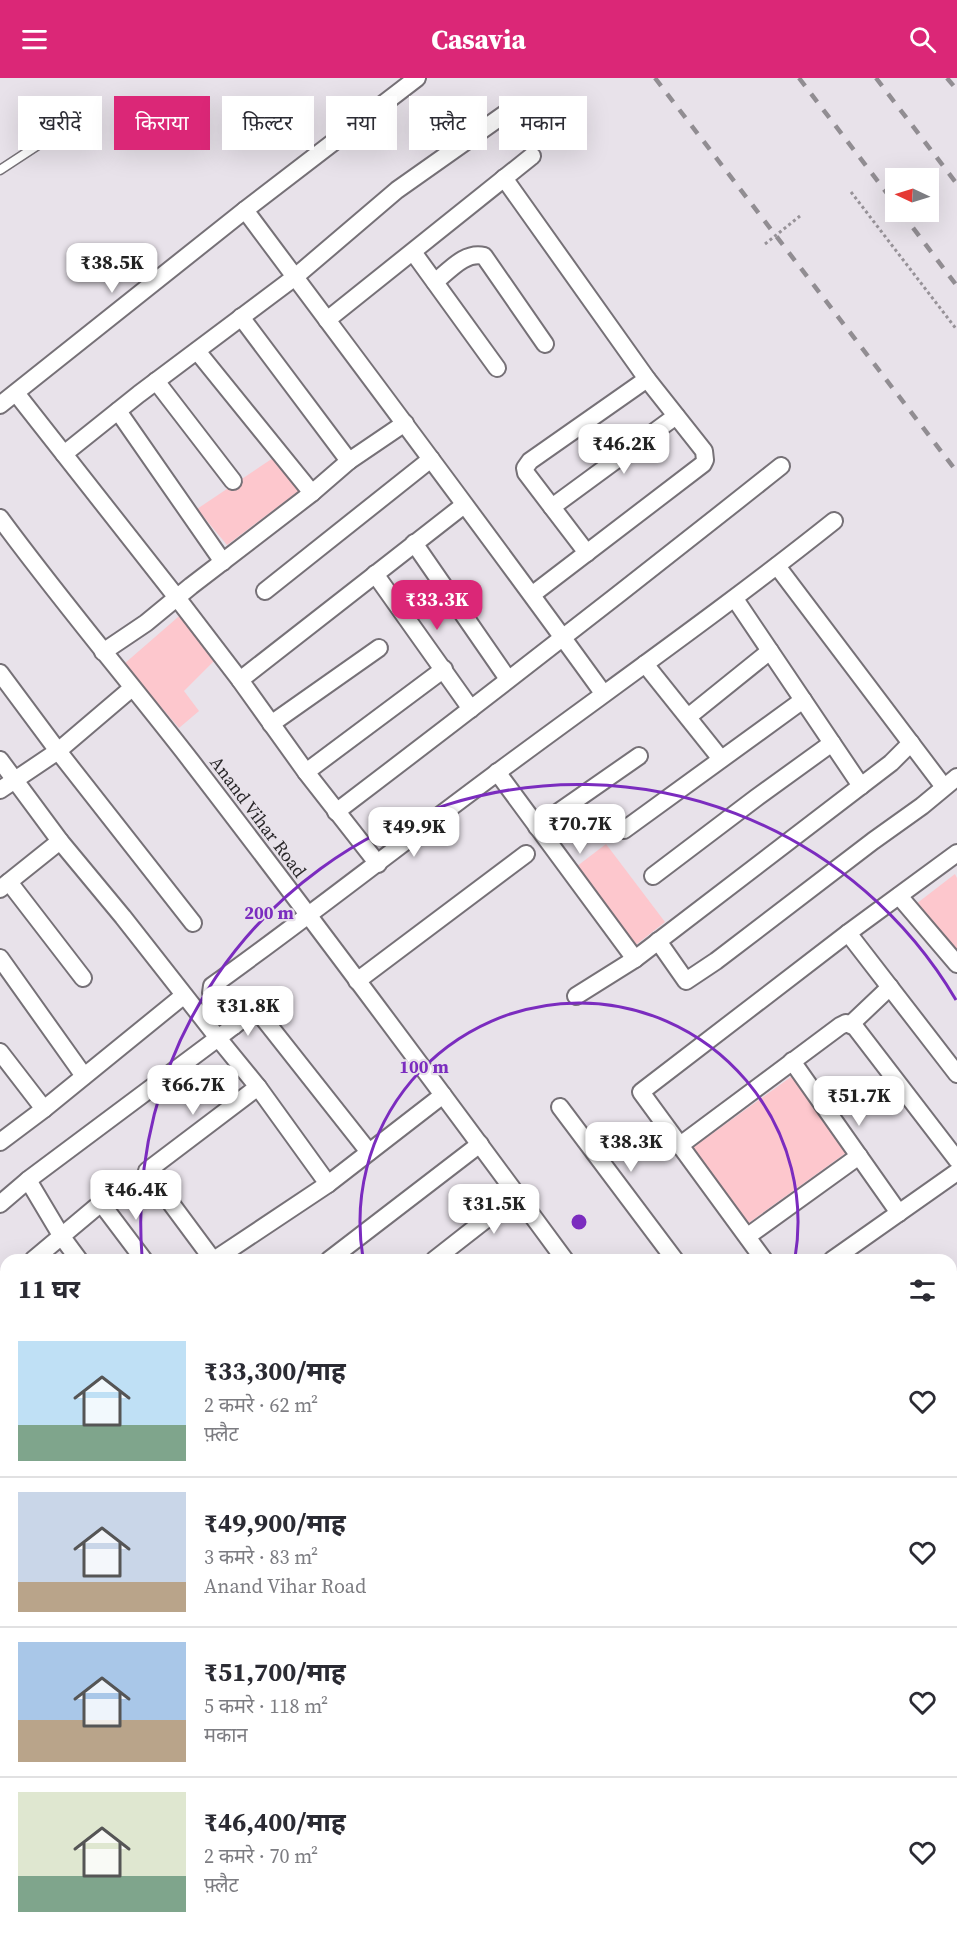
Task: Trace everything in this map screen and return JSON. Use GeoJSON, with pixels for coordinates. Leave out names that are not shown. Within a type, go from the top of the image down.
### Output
{"type":"FeatureCollection","features":[{"type":"Feature","properties":{"kind":"street"},"geometry":{"type":"LineString","coordinates":[[0,405],[245,210],[417,78]]}},
{"type":"Feature","properties":{"kind":"street"},"geometry":{"type":"LineString","coordinates":[[64,454],[156,381],[295,277],[397,190],[499,118]]}},
{"type":"Feature","properties":{"kind":"street"},"geometry":{"type":"LineString","coordinates":[[327,320],[532,156]]}},
{"type":"Feature","properties":{"kind":"street"},"geometry":{"type":"LineString","coordinates":[[504,177],[646,379],[704,451],[703,464],[533,594]]}},
{"type":"Feature","properties":{"kind":"street"},"geometry":{"type":"LineString","coordinates":[[245,210],[533,594],[603,693]]}},
{"type":"Feature","properties":{"kind":"street"},"geometry":{"type":"LineString","coordinates":[[413,252],[497,368]]}},
{"type":"Feature","properties":{"kind":"street"},"geometry":{"type":"LineString","coordinates":[[435,282],[465,258],[475,254],[484,256],[545,344]]}},
{"type":"Feature","properties":{"kind":"street"},"geometry":{"type":"LineString","coordinates":[[241,316],[349,461]]}},
{"type":"Feature","properties":{"kind":"street"},"geometry":{"type":"LineString","coordinates":[[197,351],[312,493]]}},
{"type":"Feature","properties":{"kind":"street"},"geometry":{"type":"LineString","coordinates":[[587,553],[526,473],[527,465],[646,379]]}},
{"type":"Feature","properties":{"kind":"street"},"geometry":{"type":"LineString","coordinates":[[156,381],[232,481]]}},
{"type":"Feature","properties":{"kind":"street"},"geometry":{"type":"LineString","coordinates":[[16,393],[178,598],[336,812],[378,864]]}},
{"type":"Feature","properties":{"kind":"street"},"geometry":{"type":"LineString","coordinates":[[118,411],[223,562]]}},
{"type":"Feature","properties":{"kind":"street"},"geometry":{"type":"LineString","coordinates":[[552,507],[676,416]]}},
{"type":"Feature","properties":{"kind":"street"},"geometry":{"type":"LineString","coordinates":[[103,652],[178,598],[312,493],[349,461],[405,423]]}},
{"type":"Feature","properties":{"kind":"street"},"geometry":{"type":"LineString","coordinates":[[265,591],[431,459]]}},
{"type":"Feature","properties":{"kind":"street"},"geometry":{"type":"LineString","coordinates":[[336,812],[564,638],[781,466]]}},
{"type":"Feature","properties":{"kind":"street"},"geometry":{"type":"LineString","coordinates":[[240,680],[464,505]]}},
{"type":"Feature","properties":{"kind":"street","name":"Anand Vihar Road"},"geometry":{"type":"LineString","coordinates":[[0,518],[51,587],[190,759],[561,1254]]}},
{"type":"Feature","properties":{"kind":"street"},"geometry":{"type":"LineString","coordinates":[[234,1026],[211,993],[212,986],[309,916],[603,693],[735,598],[834,521]]}},
{"type":"Feature","properties":{"kind":"street"},"geometry":{"type":"LineString","coordinates":[[414,543],[508,679]]}},
{"type":"Feature","properties":{"kind":"street"},"geometry":{"type":"LineString","coordinates":[[658,941],[686,981],[716,961],[922,806],[950,782],[911,743],[777,566]]}},
{"type":"Feature","properties":{"kind":"street"},"geometry":{"type":"LineString","coordinates":[[375,574],[471,709]]}},
{"type":"Feature","properties":{"kind":"street"},"geometry":{"type":"LineString","coordinates":[[735,598],[861,786]]}},
{"type":"Feature","properties":{"kind":"street"},"geometry":{"type":"LineString","coordinates":[[271,724],[379,648]]}},
{"type":"Feature","properties":{"kind":"street"},"geometry":{"type":"LineString","coordinates":[[688,717],[770,651]]}},
{"type":"Feature","properties":{"kind":"street"},"geometry":{"type":"LineString","coordinates":[[645,664],[721,759]]}},
{"type":"Feature","properties":{"kind":"street"},"geometry":{"type":"LineString","coordinates":[[306,772],[444,669]]}},
{"type":"Feature","properties":{"kind":"street"},"geometry":{"type":"LineString","coordinates":[[2,679],[193,923]]}},
{"type":"Feature","properties":{"kind":"street"},"geometry":{"type":"LineString","coordinates":[[0,790],[58,751],[132,688]]}},
{"type":"Feature","properties":{"kind":"street"},"geometry":{"type":"LineString","coordinates":[[624,830],[803,700]]}},
{"type":"Feature","properties":{"kind":"street"},"geometry":{"type":"LineString","coordinates":[[653,876],[832,743]]}},
{"type":"Feature","properties":{"kind":"street"},"geometry":{"type":"LineString","coordinates":[[576,996],[635,959],[891,763],[911,743]]}},
{"type":"Feature","properties":{"kind":"street"},"geometry":{"type":"LineString","coordinates":[[537,827],[639,756]]}},
{"type":"Feature","properties":{"kind":"street"},"geometry":{"type":"LineString","coordinates":[[0,760],[60,841],[258,1088],[328,1184]]}},
{"type":"Feature","properties":{"kind":"street"},"geometry":{"type":"LineString","coordinates":[[497,772],[635,959]]}},
{"type":"Feature","properties":{"kind":"street"},"geometry":{"type":"LineString","coordinates":[[60,841],[5,885],[83,978]]}},
{"type":"Feature","properties":{"kind":"street"},"geometry":{"type":"LineString","coordinates":[[760,1254],[641,1092],[848,933],[957,853]]}},
{"type":"Feature","properties":{"kind":"street"},"geometry":{"type":"LineString","coordinates":[[357,981],[526,854]]}},
{"type":"Feature","properties":{"kind":"street"},"geometry":{"type":"LineString","coordinates":[[899,896],[957,964]]}},
{"type":"Feature","properties":{"kind":"street"},"geometry":{"type":"LineString","coordinates":[[848,933],[957,1074]]}},
{"type":"Feature","properties":{"kind":"street"},"geometry":{"type":"LineString","coordinates":[[0,958],[84,1076]]}},
{"type":"Feature","properties":{"kind":"street"},"geometry":{"type":"LineString","coordinates":[[851,1024],[890,987]]}},
{"type":"Feature","properties":{"kind":"street"},"geometry":{"type":"LineString","coordinates":[[0,1142],[183,996]]}},
{"type":"Feature","properties":{"kind":"street"},"geometry":{"type":"LineString","coordinates":[[0,1204],[28,1180],[256,1009],[369,1152]]}},
{"type":"Feature","properties":{"kind":"street"},"geometry":{"type":"LineString","coordinates":[[679,1146],[846,1023],[851,1024],[957,1160]]}},
{"type":"Feature","properties":{"kind":"street"},"geometry":{"type":"LineString","coordinates":[[0,1052],[45,1108]]}},
{"type":"Feature","properties":{"kind":"street"},"geometry":{"type":"LineString","coordinates":[[792,1061],[899,1213]]}},
{"type":"Feature","properties":{"kind":"street"},"geometry":{"type":"LineString","coordinates":[[209,1254],[147,1171],[258,1088]]}},
{"type":"Feature","properties":{"kind":"street"},"geometry":{"type":"LineString","coordinates":[[223,1254],[328,1184],[443,1095]]}},
{"type":"Feature","properties":{"kind":"street"},"geometry":{"type":"LineString","coordinates":[[560,1107],[670,1254]]}},
{"type":"Feature","properties":{"kind":"street"},"geometry":{"type":"LineString","coordinates":[[336,1254],[480,1144]]}},
{"type":"Feature","properties":{"kind":"street"},"geometry":{"type":"LineString","coordinates":[[748,1236],[859,1156]]}},
{"type":"Feature","properties":{"kind":"street"},"geometry":{"type":"LineString","coordinates":[[841,1254],[957,1173]]}},
{"type":"Feature","properties":{"kind":"street"},"geometry":{"type":"LineString","coordinates":[[28,1180],[75,1254]]}},
{"type":"Feature","properties":{"kind":"street"},"geometry":{"type":"LineString","coordinates":[[442,1254],[517,1195]]}},
{"type":"Feature","properties":{"kind":"street"},"geometry":{"type":"LineString","coordinates":[[41,1254],[101,1203],[139,1254]]}},
{"type":"Feature","properties":{"kind":"lane"},"geometry":{"type":"LineString","coordinates":[[0,170],[30,150]]}},
{"type":"Feature","properties":{"kind":"path"},"geometry":{"type":"LineString","coordinates":[[851,192],[957,330]]}},
{"type":"Feature","properties":{"kind":"path"},"geometry":{"type":"LineString","coordinates":[[765,244],[800,216]]}},
{"type":"Feature","properties":{"kind":"shaded area"},"geometry":{"type":"Polygon","coordinates":[[[276,456],[300,490],[227,545],[197,509],[276,456]]]}},
{"type":"Feature","properties":{"kind":"shaded area"},"geometry":{"type":"Polygon","coordinates":[[[185,611],[220,655],[184,691],[199,711],[179,728],[124,664],[185,611]]]}},
{"type":"Feature","properties":{"kind":"shaded area"},"geometry":{"type":"Polygon","coordinates":[[[606,844],[665,922],[632,948],[572,870],[606,844]]]}},
{"type":"Feature","properties":{"kind":"shaded area"},"geometry":{"type":"Polygon","coordinates":[[[955,874],[957,878],[957,962],[916,904],[955,874]]]}},
{"type":"Feature","properties":{"kind":"shaded area"},"geometry":{"type":"Polygon","coordinates":[[[795,1074],[850,1150],[743,1227],[688,1151],[795,1074]]]}},
{"type":"Feature","properties":{"kind":"railway"},"geometry":{"type":"LineString","coordinates":[[655,78],[957,472]]}},
{"type":"Feature","properties":{"kind":"railway"},"geometry":{"type":"LineString","coordinates":[[799,78],[885,191]]}},
{"type":"Feature","properties":{"kind":"railway"},"geometry":{"type":"LineString","coordinates":[[876,78],[957,184]]}},
{"type":"Feature","properties":{"kind":"railway"},"geometry":{"type":"LineString","coordinates":[[947,78],[957,90]]}},
{"type":"Feature","properties":{"kind":"railway"},"geometry":{"type":"LineString","coordinates":[[909,222],[957,286]]}}]}
